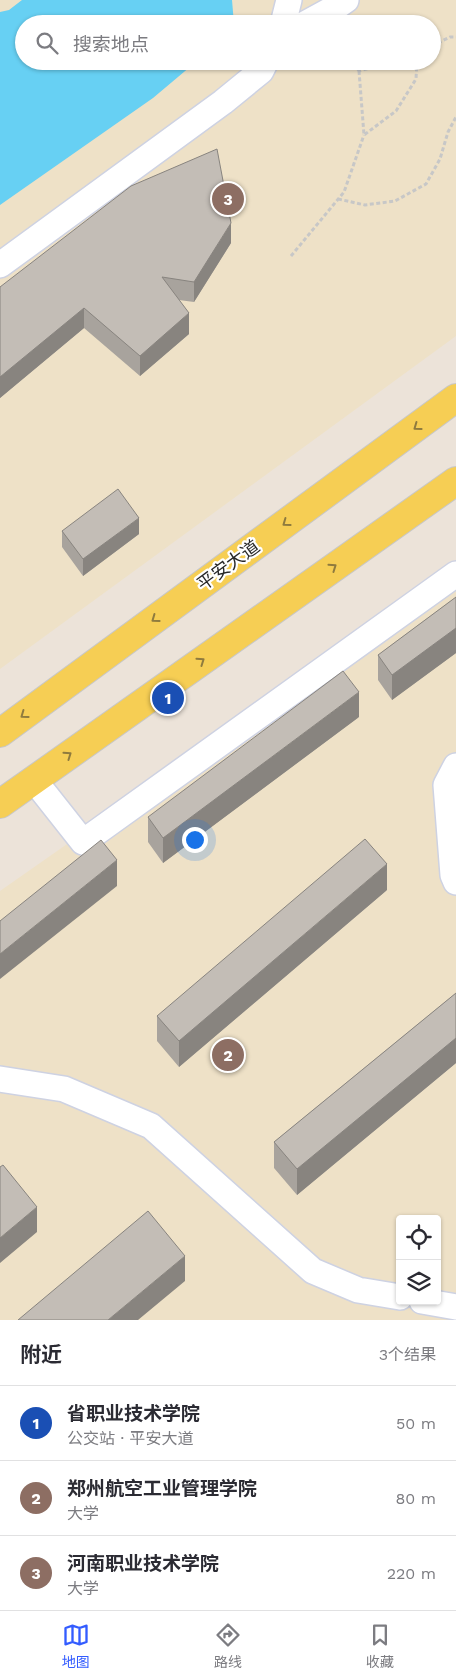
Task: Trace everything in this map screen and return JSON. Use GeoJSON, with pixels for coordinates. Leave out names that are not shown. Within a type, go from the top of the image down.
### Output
{"type":"FeatureCollection","features":[{"type":"Feature","properties":{"kind":"main road","name":"平安大道"},"geometry":{"type":"LineString","coordinates":[[0,733],[456,398]]}},
{"type":"Feature","properties":{"kind":"main road"},"geometry":{"type":"LineString","coordinates":[[0,804],[456,481]]}},
{"type":"Feature","properties":{"kind":"street"},"geometry":{"type":"LineString","coordinates":[[286,15],[288,0]]}},
{"type":"Feature","properties":{"kind":"street"},"geometry":{"type":"LineString","coordinates":[[321,15],[346,0]]}},
{"type":"Feature","properties":{"kind":"street"},"geometry":{"type":"LineString","coordinates":[[0,264],[223,102],[262,70]]}},
{"type":"Feature","properties":{"kind":"street"},"geometry":{"type":"LineString","coordinates":[[34,780],[83,842],[456,574]]}},
{"type":"Feature","properties":{"kind":"street"},"geometry":{"type":"LineString","coordinates":[[456,766],[446,785],[453,875],[456,882]]}},
{"type":"Feature","properties":{"kind":"street"},"geometry":{"type":"LineString","coordinates":[[0,1079],[64,1089],[151,1126],[313,1271],[358,1290],[396,1296]]}},
{"type":"Feature","properties":{"kind":"street"},"geometry":{"type":"LineString","coordinates":[[441,1305],[456,1308]]}},
{"type":"Feature","properties":{"kind":"path"},"geometry":{"type":"LineString","coordinates":[[441,42],[450,37],[456,37]]}},
{"type":"Feature","properties":{"kind":"path"},"geometry":{"type":"LineString","coordinates":[[291,256],[344,192],[364,135],[359,72],[366,70]]}},
{"type":"Feature","properties":{"kind":"path"},"geometry":{"type":"LineString","coordinates":[[364,135],[396,111],[416,79],[416,70]]}},
{"type":"Feature","properties":{"kind":"path"},"geometry":{"type":"LineString","coordinates":[[338,199],[365,205],[396,201],[426,184],[440,159],[448,132],[456,117]]}},
{"type":"Feature","properties":{"kind":"shaded area"},"geometry":{"type":"Polygon","coordinates":[[[0,0],[456,0],[456,336],[0,669],[0,0]]]}},
{"type":"Feature","properties":{"kind":"shaded area"},"geometry":{"type":"Polygon","coordinates":[[[456,572],[456,1320],[0,1320],[0,891],[456,572]]]}},
{"type":"Feature","properties":{"kind":"water"},"geometry":{"type":"Polygon","coordinates":[[[22,0],[232,0],[233,15],[15,15],[15,70],[186,70],[153,98],[0,205],[0,12],[9,10],[22,0]]]}},
{"type":"Feature","properties":{"kind":"building"},"geometry":{"type":"Polygon","coordinates":[[[217,149],[231,223],[194,282],[162,277],[189,313],[140,356],[84,308],[0,377],[0,287],[131,186],[217,149]]]}},
{"type":"Feature","properties":{"kind":"building"},"geometry":{"type":"Polygon","coordinates":[[[118,489],[139,518],[83,559],[62,531],[118,489]]]}},
{"type":"Feature","properties":{"kind":"building"},"geometry":{"type":"Polygon","coordinates":[[[456,597],[456,628],[392,675],[378,655],[456,597]]]}},
{"type":"Feature","properties":{"kind":"building"},"geometry":{"type":"Polygon","coordinates":[[[343,671],[359,692],[163,838],[148,817],[343,671]]]}},
{"type":"Feature","properties":{"kind":"building"},"geometry":{"type":"Polygon","coordinates":[[[365,839],[387,864],[179,1041],[157,1016],[365,839]]]}},
{"type":"Feature","properties":{"kind":"building"},"geometry":{"type":"Polygon","coordinates":[[[101,840],[117,860],[0,954],[0,921],[101,840]]]}},
{"type":"Feature","properties":{"kind":"building"},"geometry":{"type":"Polygon","coordinates":[[[456,993],[456,1038],[297,1169],[274,1142],[456,993]]]}},
{"type":"Feature","properties":{"kind":"building"},"geometry":{"type":"Polygon","coordinates":[[[3,1165],[37,1207],[0,1238],[0,1167],[3,1165]]]}},
{"type":"Feature","properties":{"kind":"building"},"geometry":{"type":"Polygon","coordinates":[[[148,1211],[185,1256],[108,1320],[18,1320],[148,1211]]]}},
{"type":"Feature","properties":{"kind":"place","name":"河南职业技术学院"},"geometry":{"type":"Point","coordinates":[228,199]}},
{"type":"Feature","properties":{"kind":"place","name":"省职业技术学院"},"geometry":{"type":"Point","coordinates":[168,698]}},
{"type":"Feature","properties":{"kind":"place","name":"郑州航空工业管理学院"},"geometry":{"type":"Point","coordinates":[228,1055]}}]}
